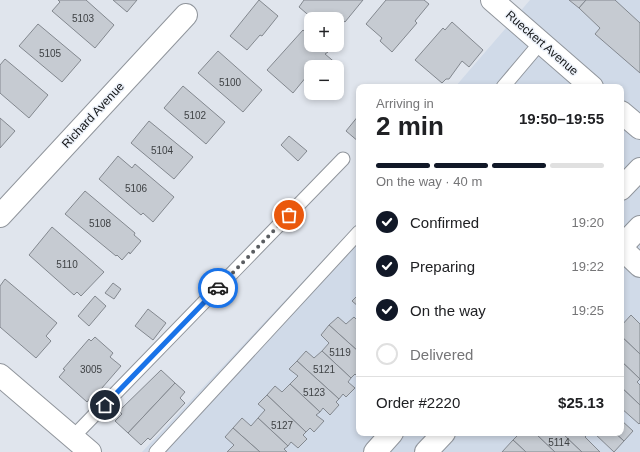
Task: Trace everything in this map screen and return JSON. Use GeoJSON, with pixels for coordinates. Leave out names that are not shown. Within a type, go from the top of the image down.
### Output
{"type":"FeatureCollection","features":[{"type":"Feature","properties":{"kind":"street","name":"Rueckert Avenue"},"geometry":{"type":"LineString","coordinates":[[492,0],[589,84]]}},
{"type":"Feature","properties":{"kind":"street","name":"Richard Avenue"},"geometry":{"type":"LineString","coordinates":[[0,216],[186,15]]}},
{"type":"Feature","properties":{"kind":"street"},"geometry":{"type":"LineString","coordinates":[[624,115],[640,128]]}},
{"type":"Feature","properties":{"kind":"street"},"geometry":{"type":"LineString","coordinates":[[624,186],[640,168]]}},
{"type":"Feature","properties":{"kind":"street"},"geometry":{"type":"LineString","coordinates":[[624,244],[640,226]]}},
{"type":"Feature","properties":{"kind":"street"},"geometry":{"type":"LineString","coordinates":[[624,250],[640,266]]}},
{"type":"Feature","properties":{"kind":"street"},"geometry":{"type":"LineString","coordinates":[[0,376],[90,452]]}},
{"type":"Feature","properties":{"kind":"street"},"geometry":{"type":"LineString","coordinates":[[375,452],[389,436]]}},
{"type":"Feature","properties":{"kind":"street"},"geometry":{"type":"LineString","coordinates":[[426,452],[441,436]]}},
{"type":"Feature","properties":{"kind":"lane"},"geometry":{"type":"LineString","coordinates":[[505,84],[541,42]]}},
{"type":"Feature","properties":{"kind":"lane"},"geometry":{"type":"LineString","coordinates":[[72,438],[343,159]]}},
{"type":"Feature","properties":{"kind":"lane"},"geometry":{"type":"LineString","coordinates":[[156,452],[356,235]]}},
{"type":"Feature","properties":{"kind":"shaded area"},"geometry":{"type":"Polygon","coordinates":[[[530,0],[640,0],[640,452],[142,452],[356,225],[356,436],[624,436],[624,84],[458,84],[530,0]]]}},
{"type":"Feature","properties":{"kind":"building"},"geometry":{"type":"Polygon","coordinates":[[[58,0],[86,0],[114,25],[95,48],[52,11],[60,2],[58,0]]]}},
{"type":"Feature","properties":{"kind":"building"},"geometry":{"type":"Polygon","coordinates":[[[113,0],[137,0],[127,12],[113,0]]]}},
{"type":"Feature","properties":{"kind":"building"},"geometry":{"type":"Polygon","coordinates":[[[259,0],[278,16],[262,36],[260,35],[247,50],[230,36],[259,0]]]}},
{"type":"Feature","properties":{"kind":"building"},"geometry":{"type":"Polygon","coordinates":[[[304,0],[363,0],[345,22],[344,12],[305,12],[299,7],[304,0]]]}},
{"type":"Feature","properties":{"kind":"building"},"geometry":{"type":"Polygon","coordinates":[[[386,0],[424,0],[429,4],[415,21],[417,23],[392,52],[380,41],[382,38],[366,24],[386,0]]]}},
{"type":"Feature","properties":{"kind":"building"},"geometry":{"type":"Polygon","coordinates":[[[569,0],[586,0],[579,8],[569,0]]]}},
{"type":"Feature","properties":{"kind":"building"},"geometry":{"type":"Polygon","coordinates":[[[586,0],[615,0],[640,23],[640,73],[595,34],[600,28],[579,8],[586,0]]]}},
{"type":"Feature","properties":{"kind":"building"},"geometry":{"type":"Polygon","coordinates":[[[452,22],[483,50],[469,67],[462,61],[449,79],[446,79],[442,83],[415,60],[443,28],[445,30],[452,22]]]}},
{"type":"Feature","properties":{"kind":"building"},"geometry":{"type":"Polygon","coordinates":[[[38,24],[81,60],[62,82],[19,46],[38,24]]]}},
{"type":"Feature","properties":{"kind":"building"},"geometry":{"type":"Polygon","coordinates":[[[303,30],[304,52],[328,52],[325,54],[332,60],[304,60],[304,80],[293,93],[267,70],[303,30]]]}},
{"type":"Feature","properties":{"kind":"building"},"geometry":{"type":"Polygon","coordinates":[[[218,51],[262,90],[243,112],[198,73],[218,51]]]}},
{"type":"Feature","properties":{"kind":"building"},"geometry":{"type":"Polygon","coordinates":[[[5,59],[48,95],[29,118],[0,93],[0,65],[5,59]]]}},
{"type":"Feature","properties":{"kind":"building"},"geometry":{"type":"Polygon","coordinates":[[[183,86],[225,122],[206,144],[164,108],[183,86]]]}},
{"type":"Feature","properties":{"kind":"building"},"geometry":{"type":"Polygon","coordinates":[[[0,118],[15,131],[0,148],[0,118]]]}},
{"type":"Feature","properties":{"kind":"building"},"geometry":{"type":"Polygon","coordinates":[[[356,119],[356,139],[346,131],[356,119]]]}},
{"type":"Feature","properties":{"kind":"building"},"geometry":{"type":"Polygon","coordinates":[[[149,121],[193,157],[174,179],[131,143],[149,121]]]}},
{"type":"Feature","properties":{"kind":"building"},"geometry":{"type":"Polygon","coordinates":[[[289,136],[307,151],[298,161],[281,145],[289,136]]]}},
{"type":"Feature","properties":{"kind":"building"},"geometry":{"type":"Polygon","coordinates":[[[118,156],[132,168],[135,164],[174,197],[153,222],[143,213],[141,215],[99,179],[118,156]]]}},
{"type":"Feature","properties":{"kind":"building"},"geometry":{"type":"Polygon","coordinates":[[[85,191],[135,233],[134,235],[141,241],[130,254],[129,252],[122,260],[65,214],[85,191]]]}},
{"type":"Feature","properties":{"kind":"building"},"geometry":{"type":"Polygon","coordinates":[[[52,227],[104,272],[81,296],[77,292],[74,295],[29,255],[52,227]]]}},
{"type":"Feature","properties":{"kind":"building"},"geometry":{"type":"Polygon","coordinates":[[[5,279],[57,323],[46,336],[51,341],[36,358],[0,327],[0,286],[5,279]]]}},
{"type":"Feature","properties":{"kind":"building"},"geometry":{"type":"Polygon","coordinates":[[[113,283],[121,289],[114,299],[105,293],[113,283]]]}},
{"type":"Feature","properties":{"kind":"building"},"geometry":{"type":"Polygon","coordinates":[[[95,296],[106,306],[89,326],[78,316],[95,296]]]}},
{"type":"Feature","properties":{"kind":"building"},"geometry":{"type":"Polygon","coordinates":[[[356,297],[356,304],[352,301],[356,297]]]}},
{"type":"Feature","properties":{"kind":"building"},"geometry":{"type":"Polygon","coordinates":[[[148,309],[166,323],[153,340],[135,326],[148,309]]]}},
{"type":"Feature","properties":{"kind":"building"},"geometry":{"type":"Polygon","coordinates":[[[631,315],[640,324],[640,354],[624,339],[624,323],[631,315]]]}},
{"type":"Feature","properties":{"kind":"building"},"geometry":{"type":"Polygon","coordinates":[[[338,317],[346,324],[354,317],[356,319],[356,349],[329,325],[338,317]]]}},
{"type":"Feature","properties":{"kind":"building"},"geometry":{"type":"Polygon","coordinates":[[[329,325],[356,349],[356,375],[355,374],[351,378],[322,351],[329,343],[321,335],[329,325]]]}},
{"type":"Feature","properties":{"kind":"building"},"geometry":{"type":"Polygon","coordinates":[[[95,337],[113,353],[110,357],[121,366],[95,396],[93,395],[87,402],[59,377],[65,370],[63,369],[89,339],[91,341],[95,337]]]}},
{"type":"Feature","properties":{"kind":"building"},"geometry":{"type":"Polygon","coordinates":[[[624,339],[640,354],[640,379],[624,364],[624,339]]]}},
{"type":"Feature","properties":{"kind":"building"},"geometry":{"type":"Polygon","coordinates":[[[306,351],[314,358],[322,351],[351,378],[348,382],[355,388],[346,397],[343,394],[339,399],[297,361],[306,351]]]}},
{"type":"Feature","properties":{"kind":"building"},"geometry":{"type":"Polygon","coordinates":[[[297,361],[339,399],[336,402],[339,405],[330,415],[323,408],[320,412],[290,384],[298,376],[289,369],[297,361]]]}},
{"type":"Feature","properties":{"kind":"building"},"geometry":{"type":"Polygon","coordinates":[[[624,364],[640,379],[637,382],[640,385],[640,405],[624,390],[624,364]]]}},
{"type":"Feature","properties":{"kind":"building"},"geometry":{"type":"Polygon","coordinates":[[[161,370],[175,383],[128,433],[115,421],[122,414],[119,411],[161,370]]]}},
{"type":"Feature","properties":{"kind":"building"},"geometry":{"type":"Polygon","coordinates":[[[175,383],[185,392],[180,398],[185,403],[150,440],[148,438],[141,445],[128,433],[175,383]]]}},
{"type":"Feature","properties":{"kind":"building"},"geometry":{"type":"Polygon","coordinates":[[[290,384],[320,412],[316,415],[324,421],[314,432],[310,428],[306,432],[267,395],[275,386],[282,392],[290,384]]]}},
{"type":"Feature","properties":{"kind":"building"},"geometry":{"type":"Polygon","coordinates":[[[624,390],[640,405],[639,424],[624,411],[624,390]]]}},
{"type":"Feature","properties":{"kind":"building"},"geometry":{"type":"Polygon","coordinates":[[[267,395],[306,432],[303,435],[307,439],[298,448],[291,442],[288,446],[258,418],[265,410],[258,404],[267,395]]]}},
{"type":"Feature","properties":{"kind":"building"},"geometry":{"type":"Polygon","coordinates":[[[242,418],[251,426],[258,418],[288,446],[284,449],[287,452],[260,452],[233,428],[242,418]]]}},
{"type":"Feature","properties":{"kind":"building"},"geometry":{"type":"Polygon","coordinates":[[[624,423],[633,431],[624,441],[618,436],[624,436],[624,423]]]}},
{"type":"Feature","properties":{"kind":"building"},"geometry":{"type":"Polygon","coordinates":[[[233,428],[260,452],[227,452],[234,445],[225,437],[233,428]]]}},
{"type":"Feature","properties":{"kind":"building"},"geometry":{"type":"Polygon","coordinates":[[[517,436],[538,436],[555,452],[526,452],[513,440],[517,436]]]}},
{"type":"Feature","properties":{"kind":"building"},"geometry":{"type":"Polygon","coordinates":[[[538,436],[565,436],[582,452],[555,452],[538,436]]]}},
{"type":"Feature","properties":{"kind":"building"},"geometry":{"type":"Polygon","coordinates":[[[565,436],[586,436],[585,437],[600,452],[582,452],[565,436]]]}},
{"type":"Feature","properties":{"kind":"building"},"geometry":{"type":"Polygon","coordinates":[[[597,436],[618,436],[624,441],[614,452],[597,436]]]}},
{"type":"Feature","properties":{"kind":"building"},"geometry":{"type":"Polygon","coordinates":[[[513,440],[526,452],[502,452],[513,440]]]}},
{"type":"Feature","properties":{"kind":"way so far"},"geometry":{"type":"LineString","coordinates":[[218,288],[289,215]]}},
{"type":"Feature","properties":{"kind":"route"},"geometry":{"type":"LineString","coordinates":[[105,405],[218,288]]}}]}
